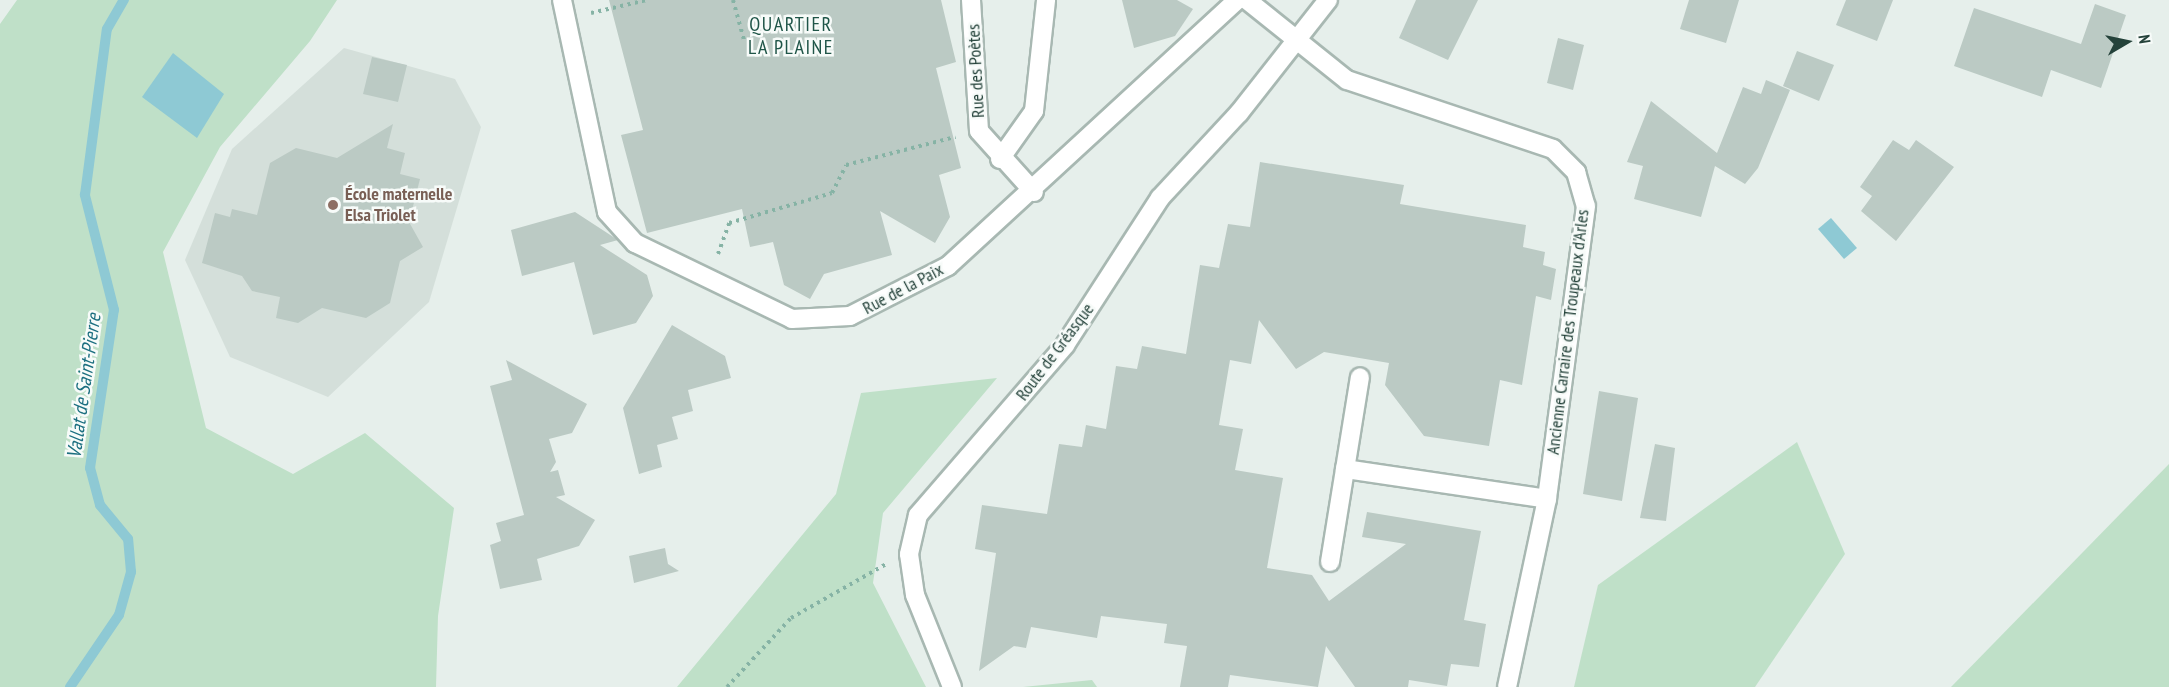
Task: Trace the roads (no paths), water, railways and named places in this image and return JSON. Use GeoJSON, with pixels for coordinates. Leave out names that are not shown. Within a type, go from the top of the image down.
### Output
{"type":"FeatureCollection","features":[{"type":"Feature","properties":{"kind":"street","name":"Rue de la Paix"},"geometry":{"type":"LineString","coordinates":[[562,0],[607,212],[635,243],[792,319],[850,316],[948,266],[1034,192],[1237,0]]}},
{"type":"Feature","properties":{"kind":"street","name":"Rue des Poètes"},"geometry":{"type":"LineString","coordinates":[[971,0],[979,131],[1000,159],[1034,192]]}},
{"type":"Feature","properties":{"kind":"street"},"geometry":{"type":"LineString","coordinates":[[1000,159],[1034,111],[1046,0]]}},
{"type":"Feature","properties":{"kind":"street","name":"Ancienne Carraire des Troupeaux d'Arles"},"geometry":{"type":"LineString","coordinates":[[1247,0],[1347,81],[1553,149],[1576,172],[1586,206],[1547,499],[1507,687]]}},
{"type":"Feature","properties":{"kind":"street","name":"Route de Gréasque"},"geometry":{"type":"LineString","coordinates":[[952,687],[915,595],[909,554],[918,515],[942,482],[1000,423],[1065,345],[1160,198],[1298,43],[1328,0]]}},
{"type":"Feature","properties":{"kind":"street"},"geometry":{"type":"LineString","coordinates":[[1330,562],[1360,377]]}},
{"type":"Feature","properties":{"kind":"street"},"geometry":{"type":"LineString","coordinates":[[1345,469],[1547,499]]}},
{"type":"Feature","properties":{"kind":"water"},"geometry":{"type":"Polygon","coordinates":[[[173,53],[224,94],[197,138],[142,97],[173,53]]]}},
{"type":"Feature","properties":{"kind":"water"},"geometry":{"type":"Polygon","coordinates":[[[1831,218],[1857,248],[1844,259],[1818,229],[1831,218]]]}},
{"type":"Feature","properties":{"kind":"waterway","name":"Vallat de Saint-Pierre"},"geometry":{"type":"LineString","coordinates":[[70,687],[119,615],[131,572],[128,539],[100,505],[90,468],[114,310],[85,195],[107,29],[124,0]]}},
{"type":"Feature","properties":{"kind":"place","name":"École maternelle Elsa Triolet"},"geometry":{"type":"Point","coordinates":[333,205]}},
{"type":"Feature","properties":{"kind":"district","name":"QUARTIER LA PLAINE"},"geometry":{"type":"Point","coordinates":[791,36]}}]}
